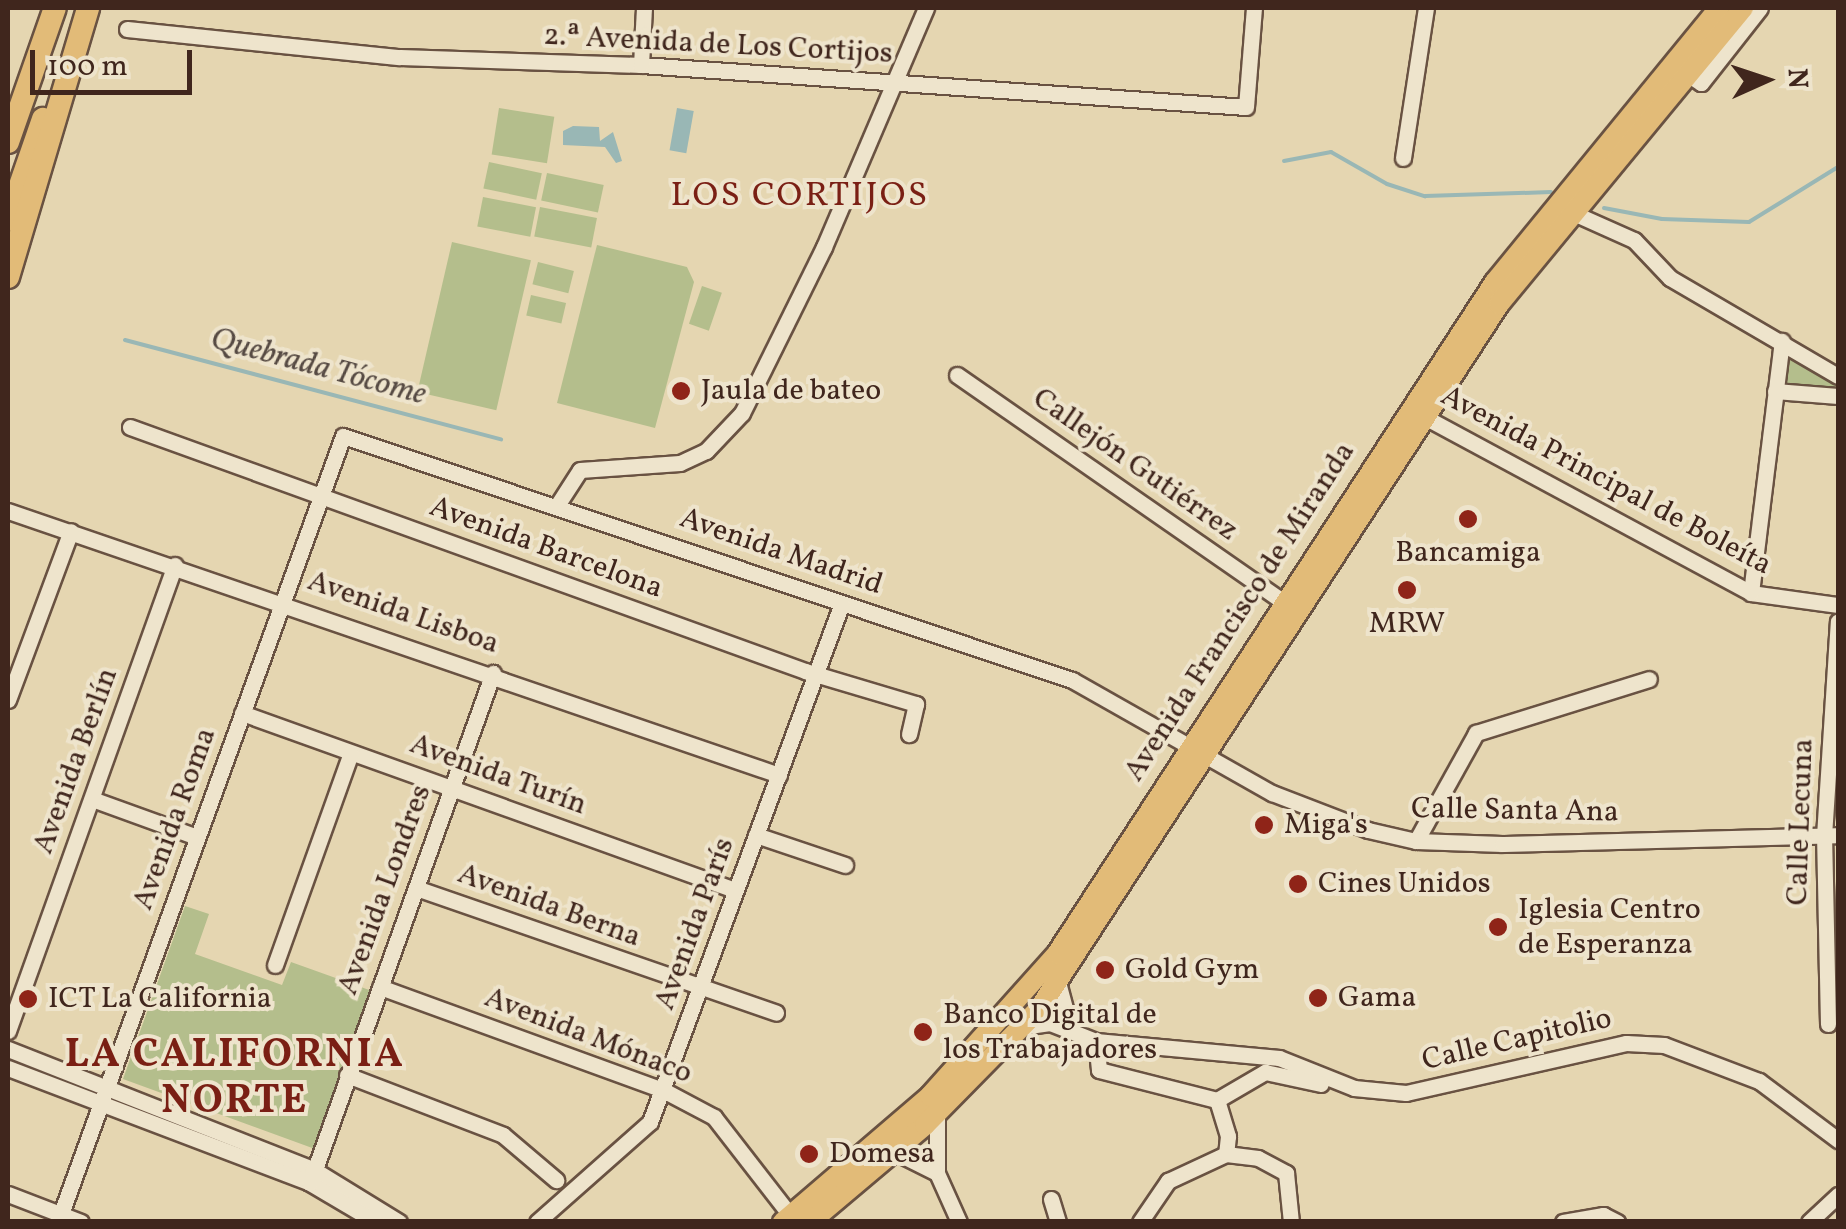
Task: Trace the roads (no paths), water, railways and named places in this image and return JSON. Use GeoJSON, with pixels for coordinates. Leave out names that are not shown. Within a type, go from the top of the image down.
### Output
{"type":"FeatureCollection","features":[{"type":"Feature","properties":{"kind":"highway"},"geometry":{"type":"LineString","coordinates":[[8,142],[55,8]]}},
{"type":"Feature","properties":{"kind":"highway"},"geometry":{"type":"LineString","coordinates":[[8,220],[86,8]]}},
{"type":"Feature","properties":{"kind":"highway"},"geometry":{"type":"LineString","coordinates":[[8,277],[86,8]]}},
{"type":"Feature","properties":{"kind":"main road","name":"Avenida Francisco de Miranda"},"geometry":{"type":"LineString","coordinates":[[794,1219],[896,1150],[1022,1027],[1058,982],[1198,751],[1416,413],[1495,282],[1719,8]]}},
{"type":"Feature","properties":{"kind":"main road","name":"Avenida Francisco de Miranda"},"geometry":{"type":"LineString","coordinates":[[794,1219],[930,1096],[1018,1004],[1198,751],[1282,600],[1416,413],[1571,212],[1743,8]]}},
{"type":"Feature","properties":{"kind":"street"},"geometry":{"type":"LineString","coordinates":[[640,64],[644,8]]}},
{"type":"Feature","properties":{"kind":"street"},"geometry":{"type":"LineString","coordinates":[[558,504],[580,470],[680,463],[727,433],[824,247],[929,8]]}},
{"type":"Feature","properties":{"kind":"street","name":"2.ª Avenida de Los Cortijos"},"geometry":{"type":"LineString","coordinates":[[127,29],[400,57],[640,64],[1246,107],[1254,8]]}},
{"type":"Feature","properties":{"kind":"street"},"geometry":{"type":"LineString","coordinates":[[1403,158],[1426,8]]}},
{"type":"Feature","properties":{"kind":"street","name":"Avenida Francisco de Miranda"},"geometry":{"type":"LineString","coordinates":[[1686,73],[1701,83],[1760,8]]}},
{"type":"Feature","properties":{"kind":"street"},"geometry":{"type":"LineString","coordinates":[[1571,212],[1634,240],[1670,278],[1838,376]]}},
{"type":"Feature","properties":{"kind":"street"},"geometry":{"type":"LineString","coordinates":[[1751,593],[1782,341]]}},
{"type":"Feature","properties":{"kind":"street","name":"Callejón Gutiérrez"},"geometry":{"type":"LineString","coordinates":[[957,375],[1282,600]]}},
{"type":"Feature","properties":{"kind":"street"},"geometry":{"type":"LineString","coordinates":[[1775,392],[1838,396]]}},
{"type":"Feature","properties":{"kind":"street","name":"Avenida Principal de Boleíta"},"geometry":{"type":"LineString","coordinates":[[1416,413],[1751,593],[1838,605]]}},
{"type":"Feature","properties":{"kind":"street","name":"Avenida Barcelona"},"geometry":{"type":"LineString","coordinates":[[130,427],[816,675],[916,704],[909,734]]}},
{"type":"Feature","properties":{"kind":"street","name":"Avenida Madrid"},"geometry":{"type":"LineString","coordinates":[[344,436],[558,504],[1072,680],[1198,751]]}},
{"type":"Feature","properties":{"kind":"street","name":"Avenida Roma"},"geometry":{"type":"LineString","coordinates":[[59,1218],[282,602],[316,497],[344,436]]}},
{"type":"Feature","properties":{"kind":"street","name":"Avenida Lisboa"},"geometry":{"type":"LineString","coordinates":[[8,511],[493,672],[779,776]]}},
{"type":"Feature","properties":{"kind":"street"},"geometry":{"type":"LineString","coordinates":[[8,700],[70,531]]}},
{"type":"Feature","properties":{"kind":"street","name":"Avenida Berlín"},"geometry":{"type":"LineString","coordinates":[[8,1031],[175,565]]}},
{"type":"Feature","properties":{"kind":"street","name":"Avenida París"},"geometry":{"type":"LineString","coordinates":[[537,1222],[638,1138],[662,1090],[842,603]]}},
{"type":"Feature","properties":{"kind":"street","name":"Calle Lecuna"},"geometry":{"type":"LineString","coordinates":[[1828,1024],[1838,621]]}},
{"type":"Feature","properties":{"kind":"street","name":"Avenida Londres"},"geometry":{"type":"LineString","coordinates":[[312,1176],[493,672]]}},
{"type":"Feature","properties":{"kind":"street"},"geometry":{"type":"LineString","coordinates":[[1416,840],[1476,732],[1648,680]]}},
{"type":"Feature","properties":{"kind":"street","name":"Avenida Turín"},"geometry":{"type":"LineString","coordinates":[[242,713],[735,890]]}},
{"type":"Feature","properties":{"kind":"street","name":"Calle Santa Ana"},"geometry":{"type":"LineString","coordinates":[[1198,751],[1272,793],[1416,840],[1831,835]]}},
{"type":"Feature","properties":{"kind":"street"},"geometry":{"type":"LineString","coordinates":[[275,965],[351,753]]}},
{"type":"Feature","properties":{"kind":"street"},"geometry":{"type":"LineString","coordinates":[[92,799],[198,836]]}},
{"type":"Feature","properties":{"kind":"street"},"geometry":{"type":"LineString","coordinates":[[756,835],[845,865]]}},
{"type":"Feature","properties":{"kind":"street","name":"Avenida Berna"},"geometry":{"type":"LineString","coordinates":[[416,888],[776,1013]]}},
{"type":"Feature","properties":{"kind":"street"},"geometry":{"type":"LineString","coordinates":[[1058,982],[1070,1031]]}},
{"type":"Feature","properties":{"kind":"street","name":"Avenida Mónaco"},"geometry":{"type":"LineString","coordinates":[[380,987],[662,1090],[727,1129],[794,1219]]}},
{"type":"Feature","properties":{"kind":"street","name":"Calle Capitolio"},"geometry":{"type":"LineString","coordinates":[[1022,1027],[1041,1023],[1096,1041],[1279,1058],[1344,1084],[1406,1093],[1626,1042],[1664,1045],[1759,1081],[1838,1140]]}},
{"type":"Feature","properties":{"kind":"street"},"geometry":{"type":"LineString","coordinates":[[1096,1041],[1099,1070],[1218,1100],[1265,1072],[1344,1084]]}},
{"type":"Feature","properties":{"kind":"street"},"geometry":{"type":"LineString","coordinates":[[8,1049],[312,1176],[399,1222]]}},
{"type":"Feature","properties":{"kind":"street"},"geometry":{"type":"LineString","coordinates":[[8,1068],[312,1176],[376,1222]]}},
{"type":"Feature","properties":{"kind":"street"},"geometry":{"type":"LineString","coordinates":[[347,1075],[503,1135],[556,1180]]}},
{"type":"Feature","properties":{"kind":"street"},"geometry":{"type":"LineString","coordinates":[[1218,1100],[1228,1136],[1226,1154]]}},
{"type":"Feature","properties":{"kind":"street"},"geometry":{"type":"LineString","coordinates":[[941,1107],[934,1126],[937,1173],[960,1222]]}},
{"type":"Feature","properties":{"kind":"street"},"geometry":{"type":"LineString","coordinates":[[863,1154],[896,1150],[937,1173]]}},
{"type":"Feature","properties":{"kind":"street"},"geometry":{"type":"LineString","coordinates":[[1140,1222],[1168,1181],[1226,1154],[1258,1158],[1286,1173],[1291,1222]]}},
{"type":"Feature","properties":{"kind":"street"},"geometry":{"type":"LineString","coordinates":[[8,1194],[59,1218],[81,1222]]}},
{"type":"Feature","properties":{"kind":"street"},"geometry":{"type":"LineString","coordinates":[[1808,1222],[1838,1195]]}},
{"type":"Feature","properties":{"kind":"street"},"geometry":{"type":"LineString","coordinates":[[1050,1199],[1058,1222]]}},
{"type":"Feature","properties":{"kind":"street"},"geometry":{"type":"LineString","coordinates":[[1563,1222],[1602,1215],[1618,1222]]}},
{"type":"Feature","properties":{"kind":"water"},"geometry":{"type":"Polygon","coordinates":[[[677,108],[694,111],[686,153],[670,150],[677,108]]]}},
{"type":"Feature","properties":{"kind":"water"},"geometry":{"type":"Polygon","coordinates":[[[573,126],[599,127],[600,141],[613,132],[622,161],[616,163],[605,147],[563,145],[563,131],[573,126]]]}},
{"type":"Feature","properties":{"kind":"waterway","name":"Quebrada Tócome"},"geometry":{"type":"LineString","coordinates":[[1284,161],[1331,152],[1387,184],[1425,196],[1551,192]]}},
{"type":"Feature","properties":{"kind":"waterway","name":"Quebrada Tócome"},"geometry":{"type":"LineString","coordinates":[[1604,208],[1662,219],[1749,222],[1838,167]]}},
{"type":"Feature","properties":{"kind":"waterway","name":"Quebrada Tócome"},"geometry":{"type":"LineString","coordinates":[[125,340],[501,439]]}},
{"type":"Feature","properties":{"kind":"place","name":"Jaula de bateo"},"geometry":{"type":"Point","coordinates":[681,391]}},
{"type":"Feature","properties":{"kind":"place","name":"Bancamiga"},"geometry":{"type":"Point","coordinates":[1468,519]}},
{"type":"Feature","properties":{"kind":"place","name":"MRW"},"geometry":{"type":"Point","coordinates":[1407,590]}},
{"type":"Feature","properties":{"kind":"place","name":"Miga's"},"geometry":{"type":"Point","coordinates":[1264,825]}},
{"type":"Feature","properties":{"kind":"place","name":"Cines Unidos"},"geometry":{"type":"Point","coordinates":[1298,884]}},
{"type":"Feature","properties":{"kind":"place","name":"Iglesia Centro de Esperanza"},"geometry":{"type":"Point","coordinates":[1498,927]}},
{"type":"Feature","properties":{"kind":"place","name":"Gold Gym"},"geometry":{"type":"Point","coordinates":[1105,970]}},
{"type":"Feature","properties":{"kind":"place","name":"Gama"},"geometry":{"type":"Point","coordinates":[1318,998]}},
{"type":"Feature","properties":{"kind":"place","name":"ICT La California"},"geometry":{"type":"Point","coordinates":[28,999]}},
{"type":"Feature","properties":{"kind":"place","name":"Banco Digital de los Trabajadores"},"geometry":{"type":"Point","coordinates":[923,1032]}},
{"type":"Feature","properties":{"kind":"place","name":"Domesa"},"geometry":{"type":"Point","coordinates":[809,1154]}},
{"type":"Feature","properties":{"kind":"district","name":"LOS CORTIJOS"},"geometry":{"type":"Point","coordinates":[800,196]}},
{"type":"Feature","properties":{"kind":"district","name":"LA CALIFORNIA NORTE"},"geometry":{"type":"Point","coordinates":[235,1079]}}]}
